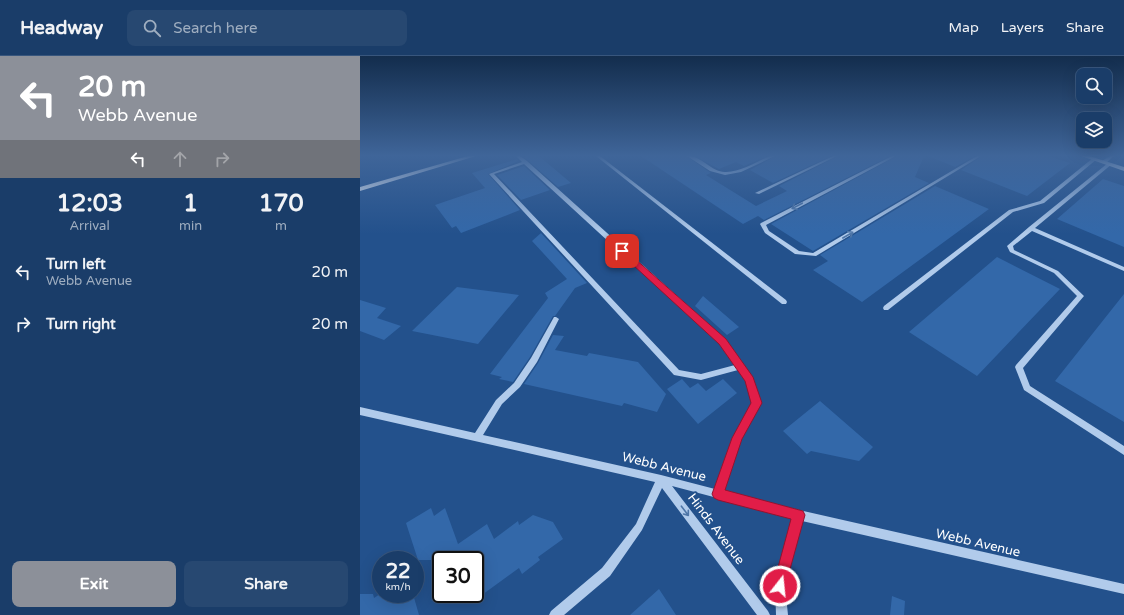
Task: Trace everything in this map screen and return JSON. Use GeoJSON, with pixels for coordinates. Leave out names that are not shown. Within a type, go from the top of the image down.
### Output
{"type":"FeatureCollection","features":[{"type":"Feature","properties":{"kind":"main road"},"geometry":{"type":"LineString","coordinates":[[360,189],[383,182]]}},
{"type":"Feature","properties":{"kind":"street"},"geometry":{"type":"LineString","coordinates":[[499,182],[677,374],[701,377],[740,367]]}},
{"type":"Feature","properties":{"kind":"street"},"geometry":{"type":"LineString","coordinates":[[547,182],[722,341],[749,380],[756,403],[737,438],[718,494]]}},
{"type":"Feature","properties":{"kind":"street"},"geometry":{"type":"LineString","coordinates":[[631,182],[784,302]]}},
{"type":"Feature","properties":{"kind":"street"},"geometry":{"type":"LineString","coordinates":[[757,193],[780,182]]}},
{"type":"Feature","properties":{"kind":"street"},"geometry":{"type":"LineString","coordinates":[[844,182],[763,224],[767,232],[797,253],[814,255],[936,182]]}},
{"type":"Feature","properties":{"kind":"street"},"geometry":{"type":"LineString","coordinates":[[886,308],[1012,211],[1042,202],[1067,182]]}},
{"type":"Feature","properties":{"kind":"street"},"geometry":{"type":"LineString","coordinates":[[1085,182],[1010,246],[1012,251],[1056,272],[1082,296],[1019,367],[1027,388],[1124,451]]}},
{"type":"Feature","properties":{"kind":"street"},"geometry":{"type":"LineString","coordinates":[[1031,228],[1124,269]]}},
{"type":"Feature","properties":{"kind":"street"},"geometry":{"type":"LineString","coordinates":[[476,438],[499,402],[517,386],[534,360],[556,319]]}},
{"type":"Feature","properties":{"kind":"street","name":"Webb Avenue"},"geometry":{"type":"LineString","coordinates":[[360,411],[661,479],[799,515],[1124,589]]}},
{"type":"Feature","properties":{"kind":"street"},"geometry":{"type":"LineString","coordinates":[[555,615],[606,572],[638,527],[661,479]]}},
{"type":"Feature","properties":{"kind":"street","name":"Hinds Avenue"},"geometry":{"type":"LineString","coordinates":[[661,479],[764,615]]}},
{"type":"Feature","properties":{"kind":"street"},"geometry":{"type":"LineString","coordinates":[[782,615],[780,586],[799,515]]}},
{"type":"Feature","properties":{"kind":"building"},"geometry":{"type":"Polygon","coordinates":[[[480,182],[495,182],[520,210],[461,233],[456,226],[452,228],[435,205],[485,188],[480,182]]]}},
{"type":"Feature","properties":{"kind":"building"},"geometry":{"type":"Polygon","coordinates":[[[504,182],[541,182],[550,190],[521,200],[504,182]]]}},
{"type":"Feature","properties":{"kind":"building"},"geometry":{"type":"Polygon","coordinates":[[[552,182],[571,183],[558,187],[552,182]]]}},
{"type":"Feature","properties":{"kind":"building"},"geometry":{"type":"Polygon","coordinates":[[[680,182],[717,182],[756,206],[787,191],[779,186],[787,182],[839,182],[764,220],[758,216],[743,224],[680,182]]]}},
{"type":"Feature","properties":{"kind":"building"},"geometry":{"type":"Polygon","coordinates":[[[849,182],[929,183],[813,251],[771,224],[849,182]]]}},
{"type":"Feature","properties":{"kind":"building"},"geometry":{"type":"Polygon","coordinates":[[[992,182],[1045,182],[1027,196],[992,182]]]}},
{"type":"Feature","properties":{"kind":"building"},"geometry":{"type":"Polygon","coordinates":[[[1099,182],[1112,182],[1124,186],[1124,247],[1057,219],[1099,182]]]}},
{"type":"Feature","properties":{"kind":"building"},"geometry":{"type":"Polygon","coordinates":[[[935,186],[989,209],[862,302],[813,270],[828,261],[820,255],[935,186]]]}},
{"type":"Feature","properties":{"kind":"building"},"geometry":{"type":"Polygon","coordinates":[[[541,233],[587,283],[575,288],[555,316],[553,316],[530,357],[513,382],[499,379],[502,377],[490,374],[548,298],[545,293],[567,279],[532,241],[541,233]]]}},
{"type":"Feature","properties":{"kind":"building"},"geometry":{"type":"Polygon","coordinates":[[[997,257],[1060,289],[977,376],[909,332],[997,257]]]}},
{"type":"Feature","properties":{"kind":"building"},"geometry":{"type":"Polygon","coordinates":[[[457,287],[519,295],[478,344],[412,331],[457,287]]]}},
{"type":"Feature","properties":{"kind":"building"},"geometry":{"type":"Polygon","coordinates":[[[1124,294],[1124,422],[1055,381],[1124,294]]]}},
{"type":"Feature","properties":{"kind":"building"},"geometry":{"type":"Polygon","coordinates":[[[703,296],[739,327],[727,335],[695,306],[703,296]]]}},
{"type":"Feature","properties":{"kind":"building"},"geometry":{"type":"Polygon","coordinates":[[[360,300],[386,308],[377,318],[401,326],[384,340],[360,331],[360,300]]]}},
{"type":"Feature","properties":{"kind":"building"},"geometry":{"type":"Polygon","coordinates":[[[553,335],[564,336],[555,350],[587,356],[589,353],[638,362],[666,394],[657,412],[624,403],[622,406],[524,384],[538,363],[553,335]]]}},
{"type":"Feature","properties":{"kind":"building"},"geometry":{"type":"Polygon","coordinates":[[[682,379],[690,388],[698,383],[706,391],[723,379],[737,393],[698,424],[667,389],[682,379]]]}},
{"type":"Feature","properties":{"kind":"building"},"geometry":{"type":"Polygon","coordinates":[[[820,401],[873,447],[859,461],[811,451],[807,454],[783,431],[820,401]]]}},
{"type":"Feature","properties":{"kind":"building"},"geometry":{"type":"Polygon","coordinates":[[[431,508],[434,516],[445,508],[458,544],[487,524],[494,539],[518,521],[519,525],[533,515],[553,522],[563,539],[538,557],[540,560],[522,574],[519,568],[484,593],[484,551],[432,551],[432,560],[424,560],[424,551],[415,551],[406,523],[431,508]]]}},
{"type":"Feature","properties":{"kind":"building"},"geometry":{"type":"Polygon","coordinates":[[[659,589],[676,615],[630,615],[659,589]]]}},
{"type":"Feature","properties":{"kind":"building"},"geometry":{"type":"Polygon","coordinates":[[[360,594],[372,594],[372,603],[416,603],[419,615],[360,615],[360,594]]]}},
{"type":"Feature","properties":{"kind":"building"},"geometry":{"type":"Polygon","coordinates":[[[892,596],[905,601],[904,615],[890,615],[892,596]]]}},
{"type":"Feature","properties":{"kind":"route"},"geometry":{"type":"LineString","coordinates":[[622,251],[722,341],[749,380],[756,403],[737,438],[718,494],[799,515],[780,586]]}}]}
